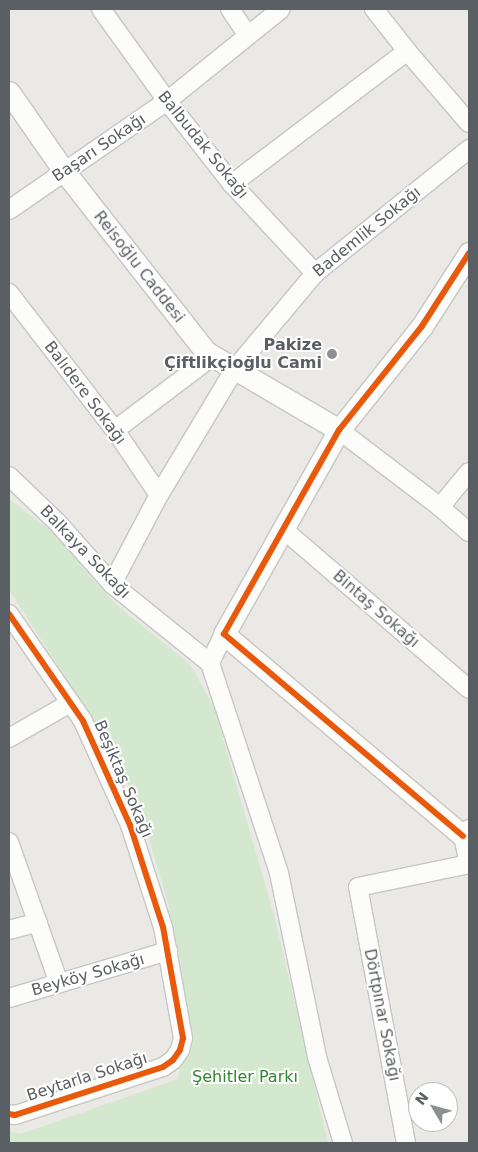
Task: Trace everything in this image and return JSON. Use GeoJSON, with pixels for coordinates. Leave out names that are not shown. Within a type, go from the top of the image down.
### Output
{"type":"FeatureCollection","features":[{"type":"Feature","properties":{"kind":"street","name":"Balbudak Sokağı"},"geometry":{"type":"LineString","coordinates":[[101,9],[167,101],[232,184],[315,273]]}},
{"type":"Feature","properties":{"kind":"street"},"geometry":{"type":"LineString","coordinates":[[230,9],[247,34]]}},
{"type":"Feature","properties":{"kind":"street","name":"Başarı Sokağı"},"geometry":{"type":"LineString","coordinates":[[9,210],[167,101],[247,34],[281,9]]}},
{"type":"Feature","properties":{"kind":"street"},"geometry":{"type":"LineString","coordinates":[[374,9],[407,51],[469,123]]}},
{"type":"Feature","properties":{"kind":"street"},"geometry":{"type":"LineString","coordinates":[[232,184],[407,51]]}},
{"type":"Feature","properties":{"kind":"street","name":"Reisoğlu Caddesi"},"geometry":{"type":"LineString","coordinates":[[9,92],[64,171],[206,352],[339,430],[440,507],[469,532]]}},
{"type":"Feature","properties":{"kind":"street","name":"Bademlik Sokağı"},"geometry":{"type":"LineString","coordinates":[[112,584],[158,495],[234,370],[315,273],[469,148]]}},
{"type":"Feature","properties":{"kind":"street"},"geometry":{"type":"LineString","coordinates":[[344,1143],[317,1057],[279,873],[210,663],[224,634],[339,430],[422,326],[469,253]]}},
{"type":"Feature","properties":{"kind":"street","name":"Balıdere Sokağı"},"geometry":{"type":"LineString","coordinates":[[9,293],[115,430],[158,495]]}},
{"type":"Feature","properties":{"kind":"street"},"geometry":{"type":"LineString","coordinates":[[115,430],[213,356]]}},
{"type":"Feature","properties":{"kind":"street"},"geometry":{"type":"LineString","coordinates":[[440,507],[469,472]]}},
{"type":"Feature","properties":{"kind":"street","name":"Balkaya Sokağı"},"geometry":{"type":"LineString","coordinates":[[9,476],[57,522],[112,584],[210,663]]}},
{"type":"Feature","properties":{"kind":"street","name":"Bintaş Sokağı"},"geometry":{"type":"LineString","coordinates":[[283,529],[469,689]]}},
{"type":"Feature","properties":{"kind":"street","name":"Beşiktaş Sokağı"},"geometry":{"type":"LineString","coordinates":[[9,614],[83,721],[130,825],[163,927],[168,951],[183,1038],[180,1050],[173,1060]]}},
{"type":"Feature","properties":{"kind":"street"},"geometry":{"type":"LineString","coordinates":[[224,634],[466,833],[469,864]]}},
{"type":"Feature","properties":{"kind":"street"},"geometry":{"type":"LineString","coordinates":[[9,738],[70,703]]}},
{"type":"Feature","properties":{"kind":"street"},"geometry":{"type":"LineString","coordinates":[[9,842],[59,983]]}},
{"type":"Feature","properties":{"kind":"street","name":"Dörtpınar Sokağı"},"geometry":{"type":"LineString","coordinates":[[406,1143],[358,887],[469,864]]}},
{"type":"Feature","properties":{"kind":"street"},"geometry":{"type":"LineString","coordinates":[[9,930],[38,922]]}},
{"type":"Feature","properties":{"kind":"street","name":"Beyköy Sokağı"},"geometry":{"type":"LineString","coordinates":[[9,998],[168,951]]}},
{"type":"Feature","properties":{"kind":"street","name":"Beytarla Sokağı"},"geometry":{"type":"LineString","coordinates":[[9,1114],[15,1115],[163,1067],[173,1060]]}},
{"type":"Feature","properties":{"kind":"green space","name":"Şehitler Parkı"},"geometry":{"type":"Polygon","coordinates":[[[9,499],[60,538],[88,574],[119,607],[190,664],[214,708],[274,915],[328,1143],[9,1143],[9,1131],[21,1134],[178,1079],[182,1055],[185,1007],[179,954],[167,900],[142,816],[99,729],[9,590],[9,499]]]}},
{"type":"Feature","properties":{"kind":"cycle path"},"geometry":{"type":"LineString","coordinates":[[463,836],[224,634],[339,430],[422,326],[469,253]]}},
{"type":"Feature","properties":{"kind":"cycle path"},"geometry":{"type":"LineString","coordinates":[[9,614],[83,721],[130,825],[163,927],[183,1038],[180,1050],[173,1060],[163,1067],[15,1115],[9,1114]]}},
{"type":"Feature","properties":{"kind":"place","name":"Pakize Çiftlikçioğlu Cami"},"geometry":{"type":"Point","coordinates":[332,354]}}]}
